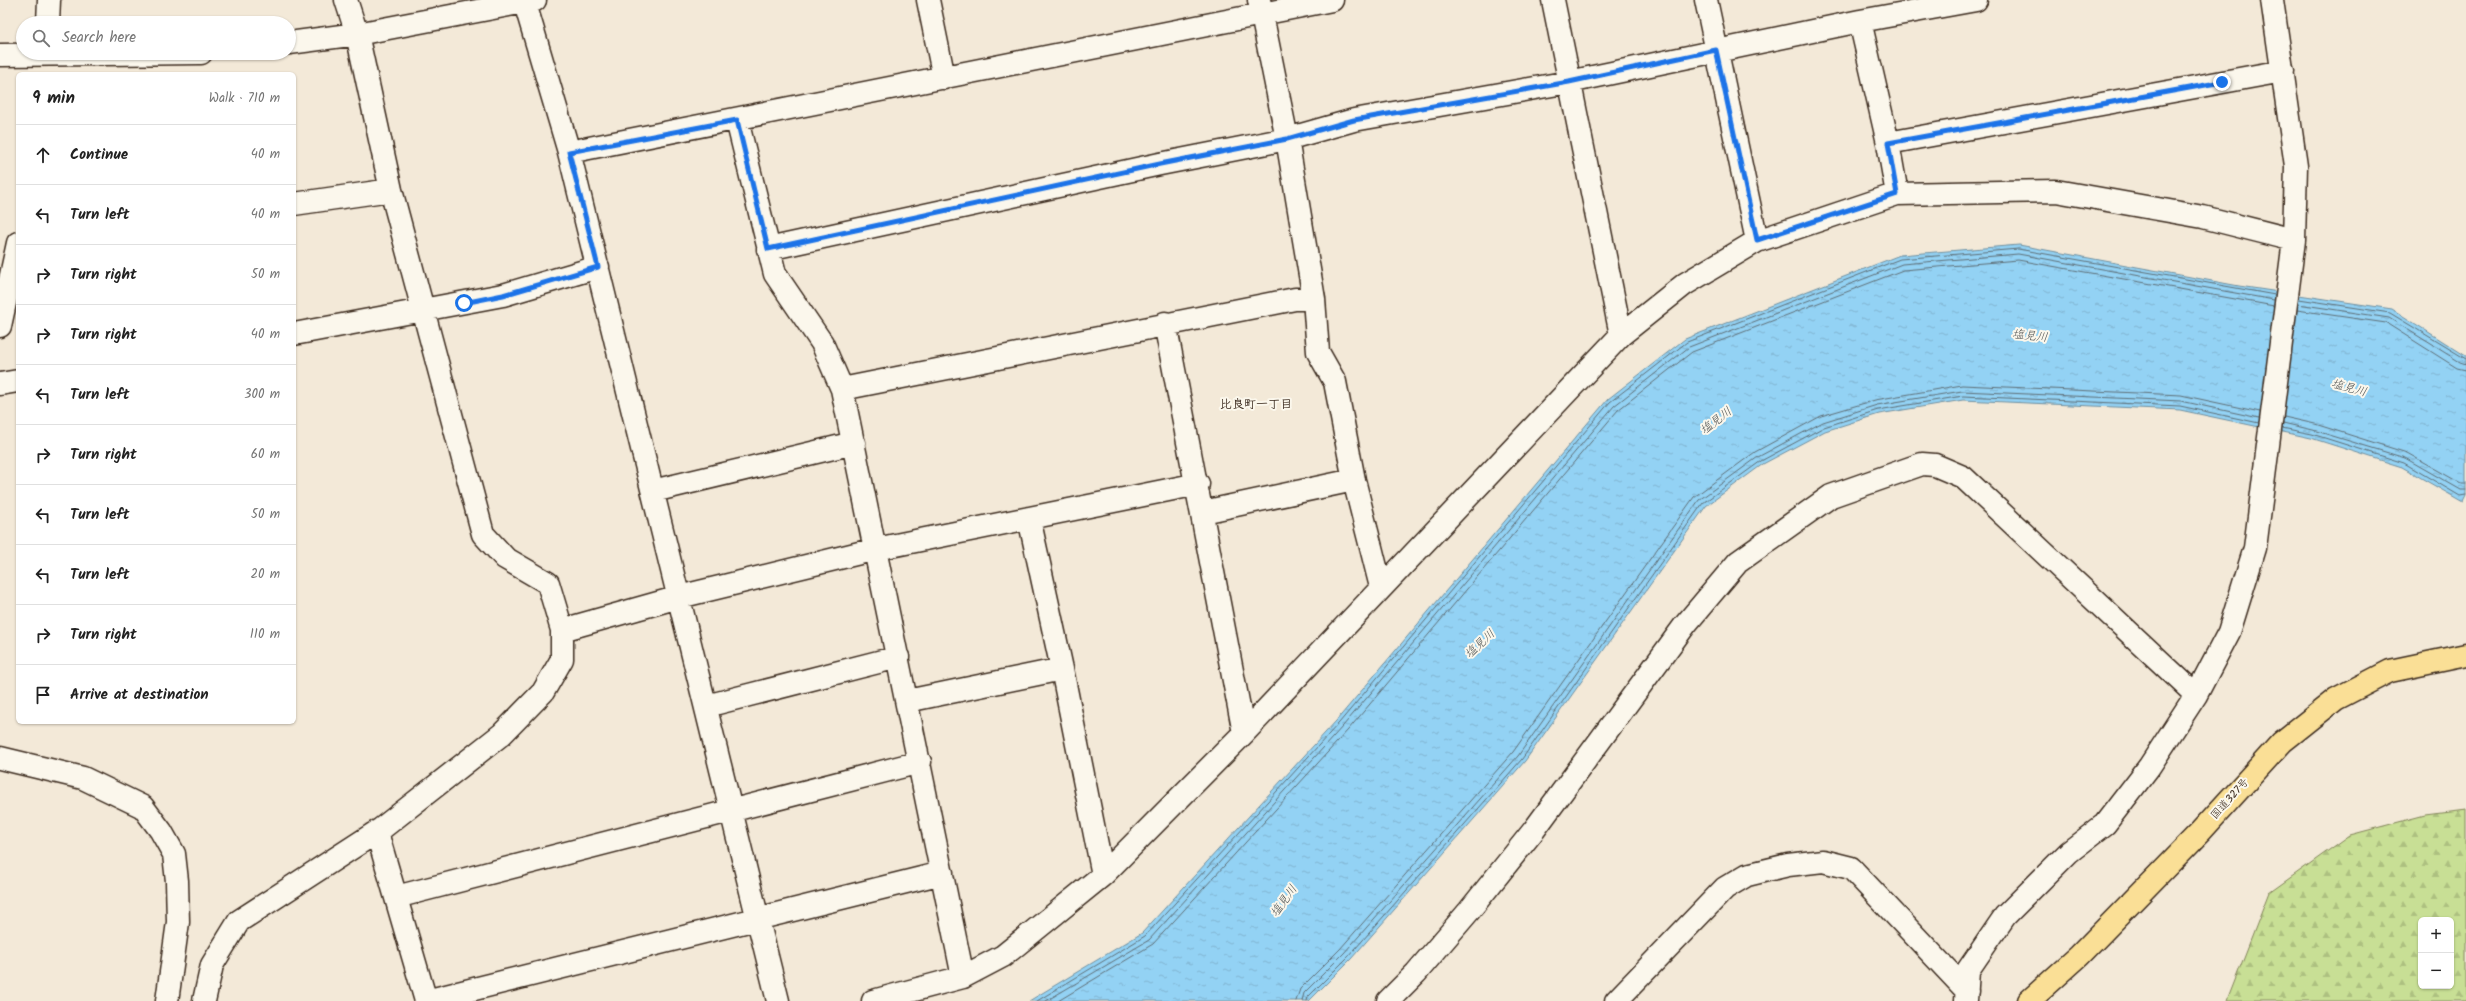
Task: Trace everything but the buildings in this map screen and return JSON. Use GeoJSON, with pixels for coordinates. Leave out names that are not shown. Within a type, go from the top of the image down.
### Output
{"type":"FeatureCollection","features":[{"type":"Feature","properties":{"kind":"highway","name":"国道327号"},"geometry":{"type":"LineString","coordinates":[[2030,1001],[2079,956],[2201,831],[2288,737],[2336,699],[2390,672],[2466,654]]}},
{"type":"Feature","properties":{"kind":"street"},"geometry":{"type":"LineString","coordinates":[[48,16],[49,0]]}},
{"type":"Feature","properties":{"kind":"street"},"geometry":{"type":"LineString","coordinates":[[204,1001],[212,965],[239,921],[373,834],[502,734],[543,692],[562,660],[562,630],[548,583],[505,558],[483,534],[391,190],[357,34],[346,0]]}},
{"type":"Feature","properties":{"kind":"street"},"geometry":{"type":"LineString","coordinates":[[928,0],[944,78]]}},
{"type":"Feature","properties":{"kind":"street"},"geometry":{"type":"LineString","coordinates":[[569,152],[944,78],[1261,7],[1332,0]]}},
{"type":"Feature","properties":{"kind":"street"},"geometry":{"type":"LineString","coordinates":[[1553,0],[1621,335]]}},
{"type":"Feature","properties":{"kind":"street"},"geometry":{"type":"LineString","coordinates":[[1706,0],[1757,240]]}},
{"type":"Feature","properties":{"kind":"street"},"geometry":{"type":"LineString","coordinates":[[768,249],[1160,164],[1287,139],[1354,120],[1569,82],[1716,50],[1972,0]]}},
{"type":"Feature","properties":{"kind":"street"},"geometry":{"type":"LineString","coordinates":[[1967,996],[1968,970],[2005,916],[2069,852],[2105,824],[2148,767],[2196,695],[2229,632],[2255,548],[2294,240],[2296,166],[2272,0]]}},
{"type":"Feature","properties":{"kind":"street"},"geometry":{"type":"LineString","coordinates":[[296,42],[357,34],[528,1],[569,152],[598,267],[778,1001]]}},
{"type":"Feature","properties":{"kind":"street"},"geometry":{"type":"LineString","coordinates":[[1261,7],[1287,139],[1314,299],[1318,352],[1335,382],[1354,480],[1381,587]]}},
{"type":"Feature","properties":{"kind":"street"},"geometry":{"type":"LineString","coordinates":[[1860,21],[1888,143],[1897,194]]}},
{"type":"Feature","properties":{"kind":"street"},"geometry":{"type":"LineString","coordinates":[[0,55],[16,57]]}},
{"type":"Feature","properties":{"kind":"street"},"geometry":{"type":"LineString","coordinates":[[45,61],[64,60]]}},
{"type":"Feature","properties":{"kind":"street"},"geometry":{"type":"LineString","coordinates":[[1888,143],[2283,72]]}},
{"type":"Feature","properties":{"kind":"street"},"geometry":{"type":"LineString","coordinates":[[737,120],[775,274],[822,343],[842,389],[920,762],[963,977]]}},
{"type":"Feature","properties":{"kind":"street"},"geometry":{"type":"LineString","coordinates":[[296,204],[391,190]]}},
{"type":"Feature","properties":{"kind":"street"},"geometry":{"type":"LineString","coordinates":[[873,1001],[963,977],[1002,956],[1103,875],[1244,733],[1621,335],[1685,284],[1757,240],[1897,194],[2056,191],[2202,217],[2294,240]]}},
{"type":"Feature","properties":{"kind":"street"},"geometry":{"type":"LineString","coordinates":[[0,326],[16,253]]}},
{"type":"Feature","properties":{"kind":"street"},"geometry":{"type":"LineString","coordinates":[[296,334],[503,295],[598,267]]}},
{"type":"Feature","properties":{"kind":"street"},"geometry":{"type":"LineString","coordinates":[[842,389],[1165,323],[1295,299],[1314,299]]}},
{"type":"Feature","properties":{"kind":"street"},"geometry":{"type":"LineString","coordinates":[[1165,323],[1198,484],[1244,733]]}},
{"type":"Feature","properties":{"kind":"street"},"geometry":{"type":"LineString","coordinates":[[0,384],[16,381]]}},
{"type":"Feature","properties":{"kind":"street"},"geometry":{"type":"LineString","coordinates":[[653,491],[854,443]]}},
{"type":"Feature","properties":{"kind":"street"},"geometry":{"type":"LineString","coordinates":[[1388,1001],[1416,973],[1524,843],[1685,625],[1738,562],[1830,496],[1922,464],[1935,465],[1963,477],[2196,695]]}},
{"type":"Feature","properties":{"kind":"street"},"geometry":{"type":"LineString","coordinates":[[1203,512],[1354,480]]}},
{"type":"Feature","properties":{"kind":"street"},"geometry":{"type":"LineString","coordinates":[[562,630],[679,598],[876,549],[1198,484]]}},
{"type":"Feature","properties":{"kind":"street"},"geometry":{"type":"LineString","coordinates":[[1029,518],[1062,669],[1103,875]]}},
{"type":"Feature","properties":{"kind":"street"},"geometry":{"type":"LineString","coordinates":[[706,706],[898,657]]}},
{"type":"Feature","properties":{"kind":"street"},"geometry":{"type":"LineString","coordinates":[[907,701],[1062,669]]}},
{"type":"Feature","properties":{"kind":"street"},"geometry":{"type":"LineString","coordinates":[[0,758],[83,778],[143,807],[161,831],[174,854],[177,881],[178,922],[168,1001]]}},
{"type":"Feature","properties":{"kind":"street"},"geometry":{"type":"LineString","coordinates":[[396,897],[920,762]]}},
{"type":"Feature","properties":{"kind":"street"},"geometry":{"type":"LineString","coordinates":[[373,834],[378,836],[426,1001],[942,873]]}},
{"type":"Feature","properties":{"kind":"street"},"geometry":{"type":"LineString","coordinates":[[1616,1001],[1725,888],[1747,875],[1788,865],[1823,861],[1851,868],[1967,996]]}},
{"type":"Feature","properties":{"kind":"green space"},"geometry":{"type":"Polygon","coordinates":[[[2466,810],[2466,1001],[2227,1001],[2269,893],[2350,835],[2425,815],[2466,810]]]}},
{"type":"Feature","properties":{"kind":"water","name":"塩見川"},"geometry":{"type":"Polygon","coordinates":[[[2019,245],[2239,286],[2392,309],[2466,356],[2466,496],[2463,502],[2402,467],[2311,438],[2180,410],[1963,400],[1879,414],[1825,431],[1763,464],[1706,506],[1525,761],[1351,959],[1309,1001],[1029,1001],[1142,933],[1336,721],[1608,399],[1685,339],[1900,255],[2019,245]]]}},
{"type":"Feature","properties":{"kind":"district","name":"比良町一丁目"},"geometry":{"type":"Point","coordinates":[1256,404]}},
{"type":"Feature","properties":{"kind":"route"},"geometry":{"type":"LineString","coordinates":[[464,303],[503,295],[598,267],[569,152],[737,120],[768,249],[1160,164],[1287,139],[1354,120],[1569,82],[1716,50],[1757,240],[1897,194],[1888,143],[2222,82]]}}]}
